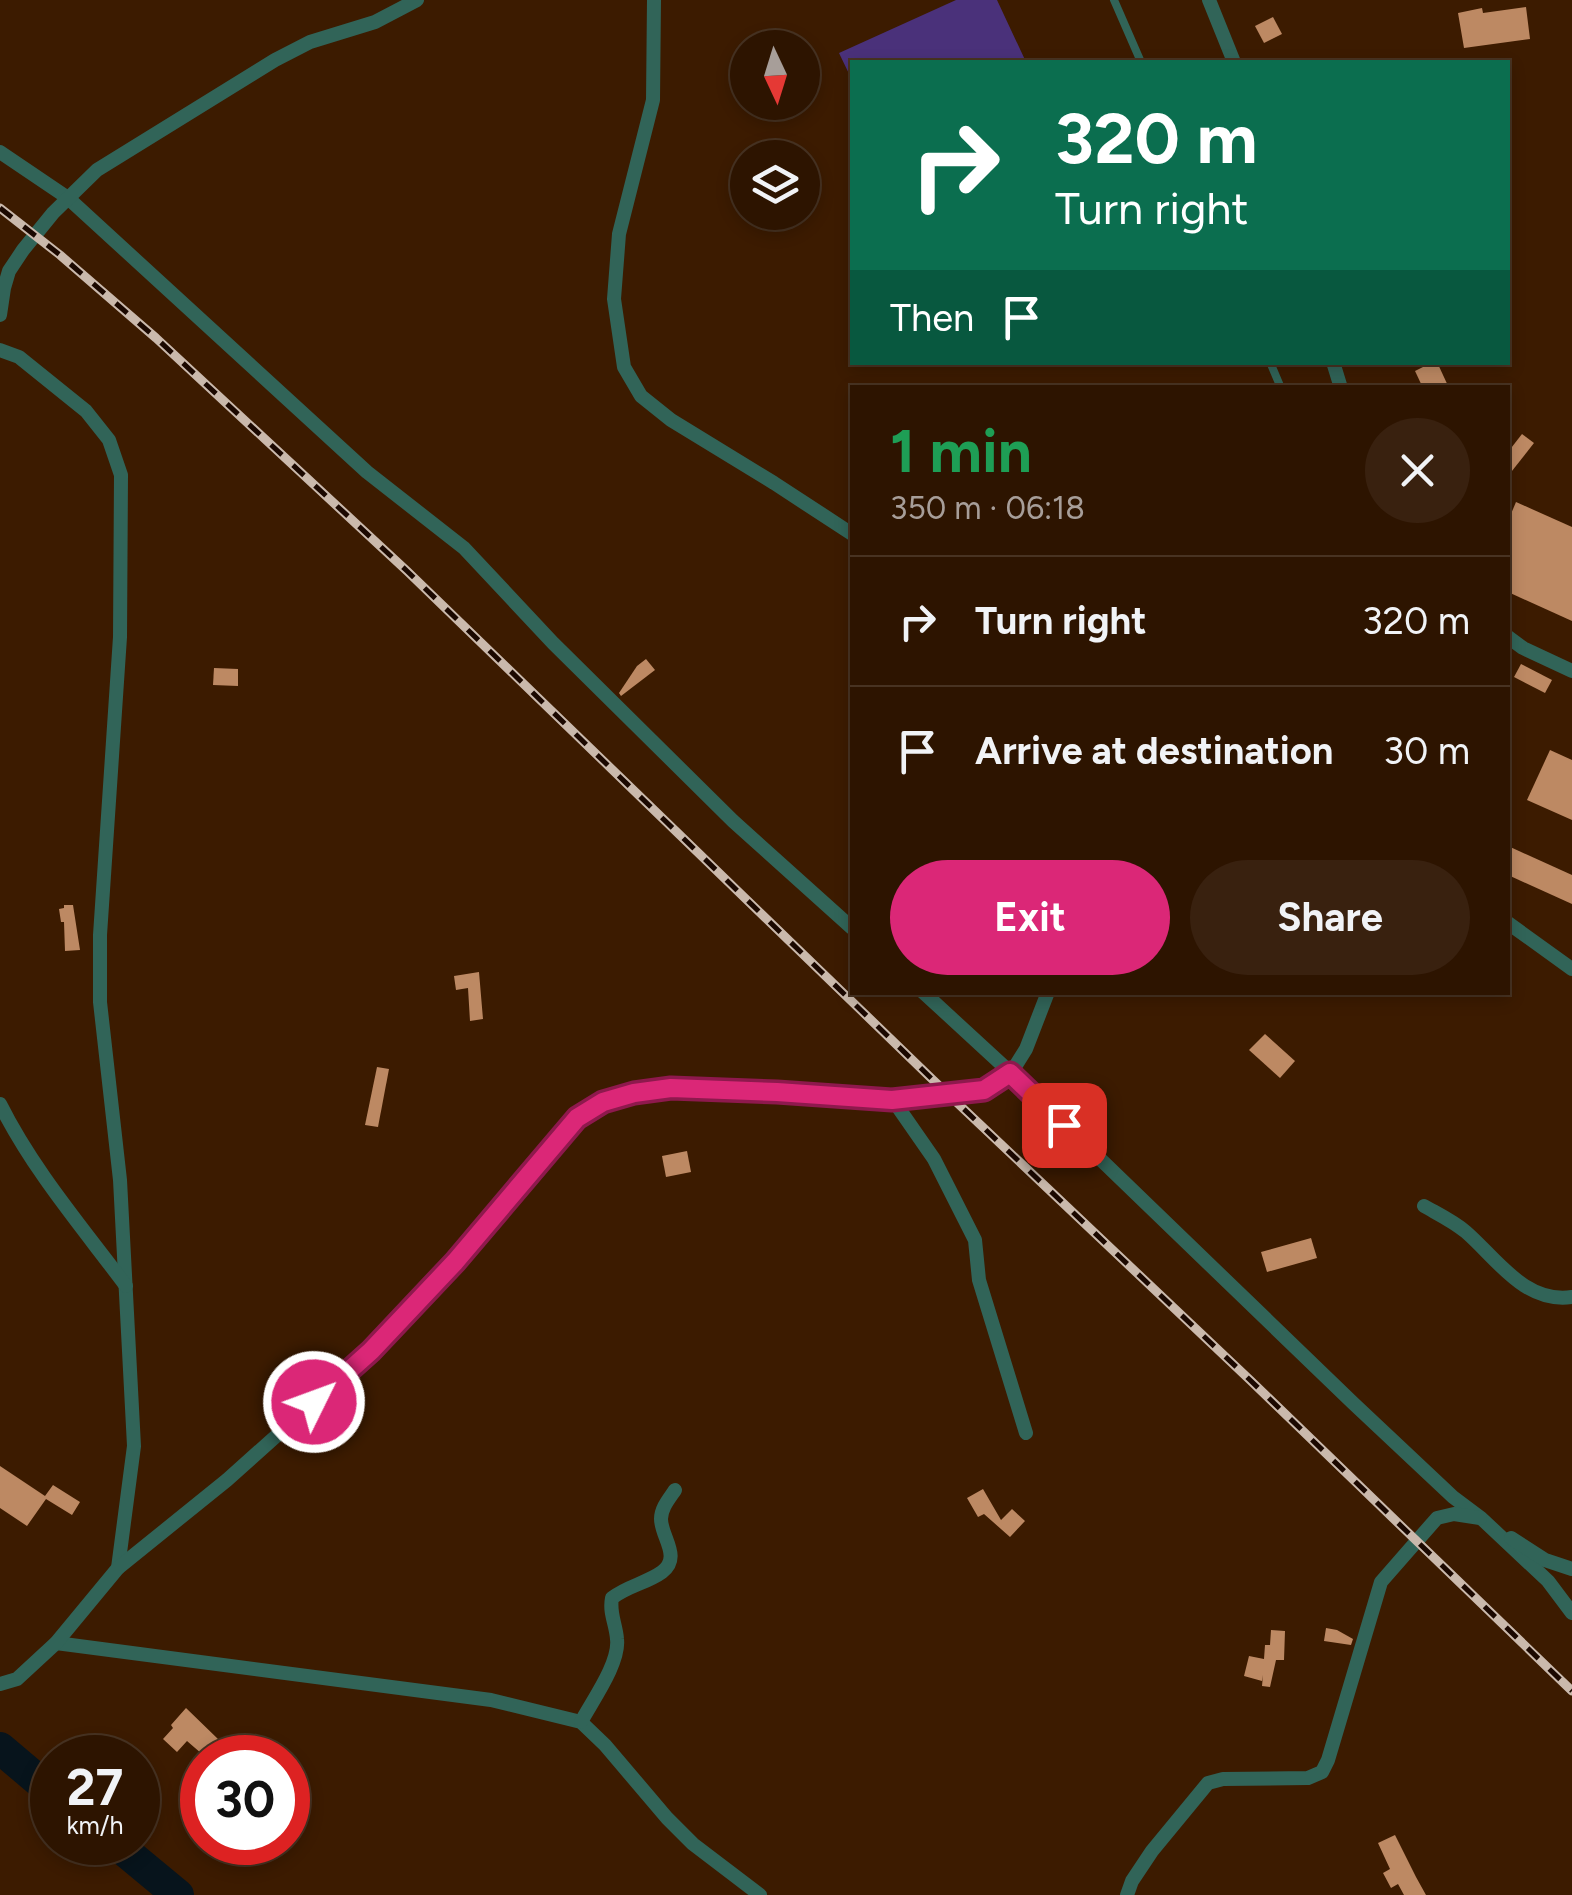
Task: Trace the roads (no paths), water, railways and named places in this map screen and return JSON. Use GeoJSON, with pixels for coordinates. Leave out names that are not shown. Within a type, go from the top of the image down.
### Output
{"type":"FeatureCollection","features":[{"type":"Feature","properties":{"kind":"street"},"geometry":{"type":"LineString","coordinates":[[0,315],[10,270],[53,213],[97,170],[250,74],[310,42],[375,22],[417,0]]}},
{"type":"Feature","properties":{"kind":"street"},"geometry":{"type":"LineString","coordinates":[[654,0],[653,100],[619,234],[614,299],[624,366],[641,396],[670,420],[850,533]]}},
{"type":"Feature","properties":{"kind":"street"},"geometry":{"type":"LineString","coordinates":[[1209,0],[1233,60]]}},
{"type":"Feature","properties":{"kind":"street"},"geometry":{"type":"LineString","coordinates":[[0,152],[68,198],[367,472],[464,548],[553,643],[733,821],[850,926]]}},
{"type":"Feature","properties":{"kind":"street"},"geometry":{"type":"LineString","coordinates":[[0,350],[19,357],[86,412],[108,440],[121,474],[120,637],[100,935],[100,1002],[120,1180],[134,1446],[118,1568]]}},
{"type":"Feature","properties":{"kind":"street"},"geometry":{"type":"LineString","coordinates":[[1510,638],[1572,671]]}},
{"type":"Feature","properties":{"kind":"street"},"geometry":{"type":"LineString","coordinates":[[1510,924],[1572,969]]}},
{"type":"Feature","properties":{"kind":"street"},"geometry":{"type":"LineString","coordinates":[[926,995],[1453,1497],[1548,1581],[1572,1613]]}},
{"type":"Feature","properties":{"kind":"street"},"geometry":{"type":"LineString","coordinates":[[0,1684],[17,1679],[56,1643],[118,1568],[228,1480],[371,1351],[455,1262],[577,1118],[603,1102],[671,1088],[892,1100],[984,1090],[1010,1073],[1026,1049],[1047,995]]}},
{"type":"Feature","properties":{"kind":"street"},"geometry":{"type":"LineString","coordinates":[[892,1100],[934,1159],[975,1240],[979,1280],[1026,1433]]}},
{"type":"Feature","properties":{"kind":"street"},"geometry":{"type":"LineString","coordinates":[[0,1104],[43,1176],[126,1286]]}},
{"type":"Feature","properties":{"kind":"street"},"geometry":{"type":"LineString","coordinates":[[1424,1206],[1462,1228],[1534,1293],[1572,1297]]}},
{"type":"Feature","properties":{"kind":"street"},"geometry":{"type":"LineString","coordinates":[[581,1722],[616,1658],[618,1641],[610,1610],[612,1598],[664,1570],[671,1559],[661,1518],[675,1490]]}},
{"type":"Feature","properties":{"kind":"street"},"geometry":{"type":"LineString","coordinates":[[1127,1895],[1152,1851],[1208,1783],[1308,1778],[1322,1772],[1381,1582],[1437,1518],[1454,1514],[1480,1518],[1546,1560],[1572,1569]]}},
{"type":"Feature","properties":{"kind":"street"},"geometry":{"type":"LineString","coordinates":[[56,1643],[491,1700],[581,1722],[606,1744],[693,1844],[760,1895]]}},
{"type":"Feature","properties":{"kind":"lane"},"geometry":{"type":"LineString","coordinates":[[1114,0],[1140,60]]}},
{"type":"Feature","properties":{"kind":"waterway"},"geometry":{"type":"LineString","coordinates":[[0,1748],[30,1773]]}},
{"type":"Feature","properties":{"kind":"waterway"},"geometry":{"type":"LineString","coordinates":[[142,1865],[178,1895]]}},
{"type":"Feature","properties":{"kind":"railway"},"geometry":{"type":"LineString","coordinates":[[0,208],[156,338],[407,571],[1572,1691]]}}]}
